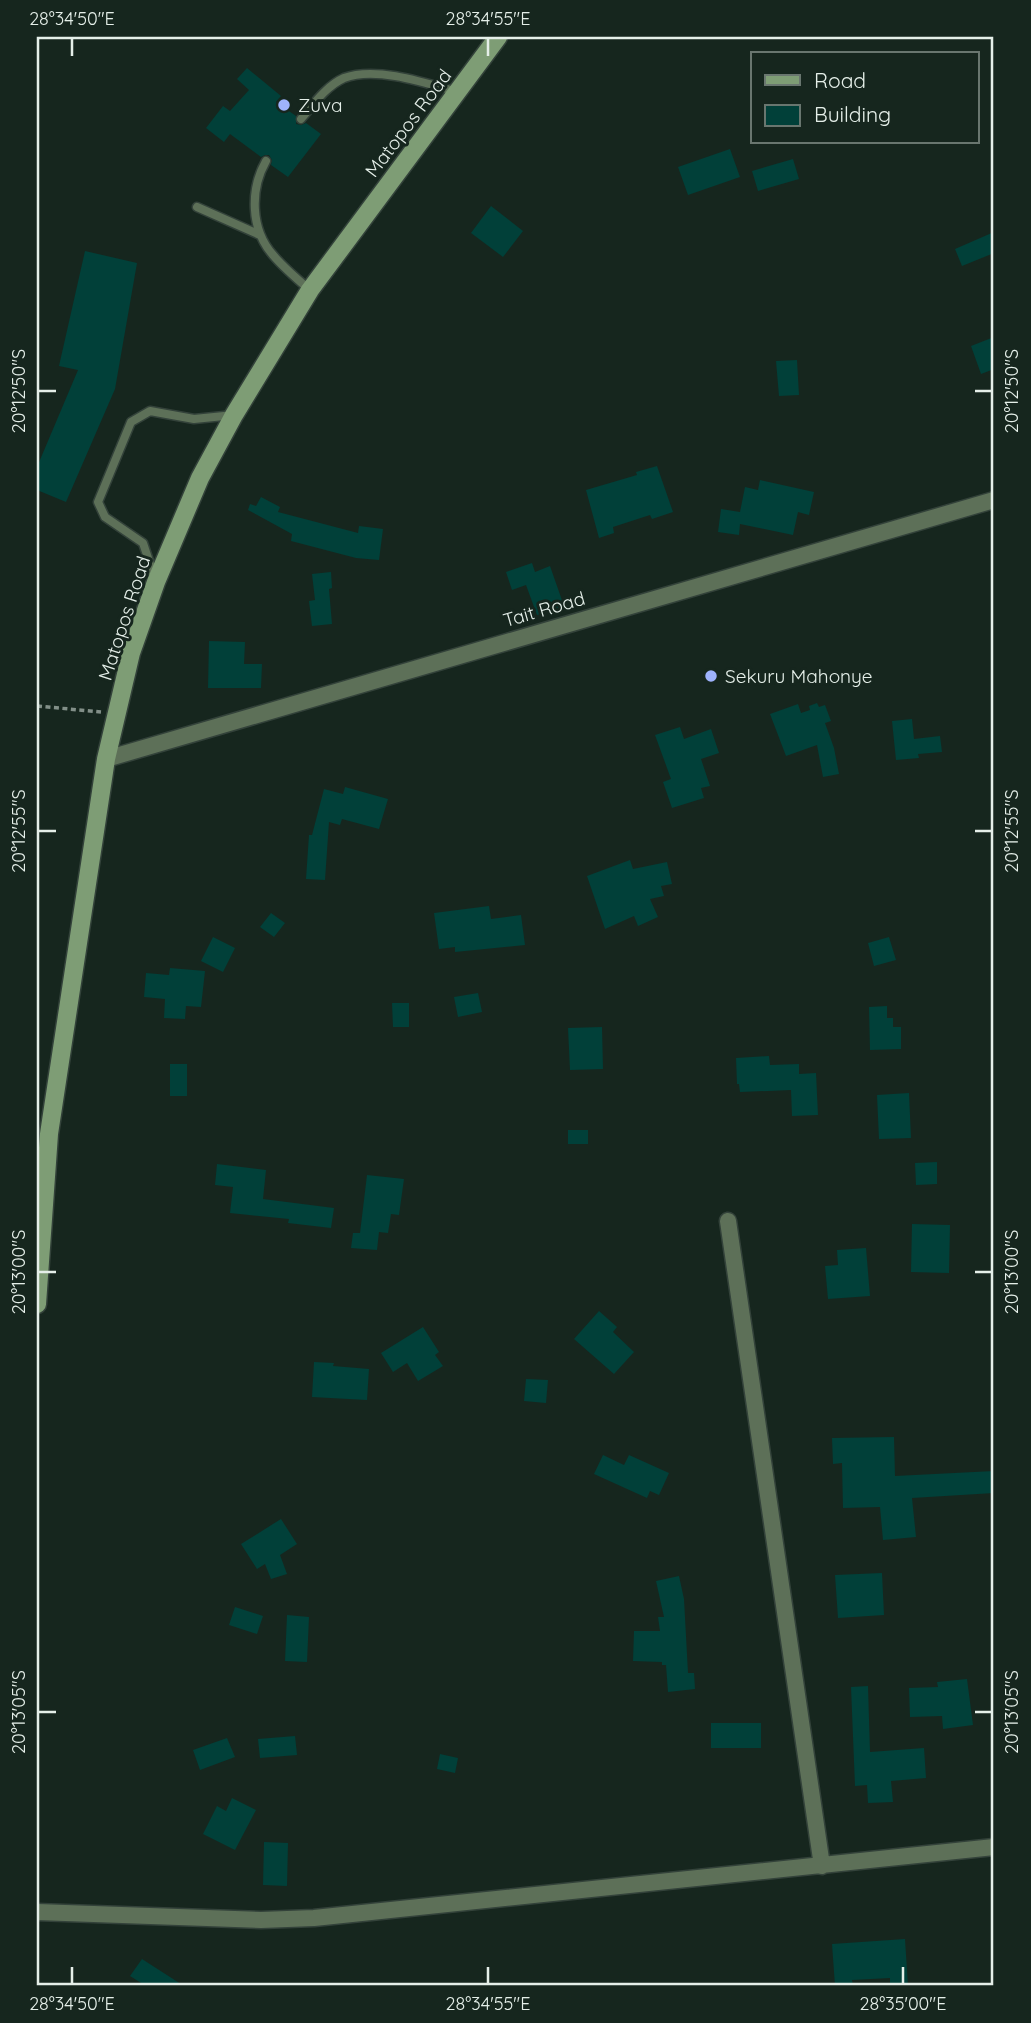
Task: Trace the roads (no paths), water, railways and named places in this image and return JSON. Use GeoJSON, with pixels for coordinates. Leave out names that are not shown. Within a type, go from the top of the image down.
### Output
{"type":"FeatureCollection","features":[{"type":"Feature","properties":{"kind":"main road","name":"Matopos Road"},"geometry":{"type":"LineString","coordinates":[[37,1304],[43,1136],[106,759],[131,653],[156,582],[200,478],[234,415],[310,289],[498,37]]}},
{"type":"Feature","properties":{"kind":"street","name":"Tait Road"},"geometry":{"type":"LineString","coordinates":[[106,759],[994,500]]}},
{"type":"Feature","properties":{"kind":"street"},"geometry":{"type":"LineString","coordinates":[[728,1221],[822,1866]]}},
{"type":"Feature","properties":{"kind":"street"},"geometry":{"type":"LineString","coordinates":[[37,1912],[261,1920],[314,1918],[994,1847]]}},
{"type":"Feature","properties":{"kind":"lane"},"geometry":{"type":"LineString","coordinates":[[301,119],[322,94],[343,79],[361,75],[411,80],[458,92]]}},
{"type":"Feature","properties":{"kind":"lane"},"geometry":{"type":"LineString","coordinates":[[266,161],[256,185],[254,205],[260,235],[271,253],[310,289]]}},
{"type":"Feature","properties":{"kind":"lane"},"geometry":{"type":"LineString","coordinates":[[197,207],[260,235]]}},
{"type":"Feature","properties":{"kind":"lane"},"geometry":{"type":"LineString","coordinates":[[156,582],[143,543],[105,517],[98,502],[131,422],[150,411],[194,419],[234,415]]}},
{"type":"Feature","properties":{"kind":"place","name":"Zuva"},"geometry":{"type":"Point","coordinates":[284,105]}},
{"type":"Feature","properties":{"kind":"place","name":"Sekuru Mahonye"},"geometry":{"type":"Point","coordinates":[711,676]}}]}
